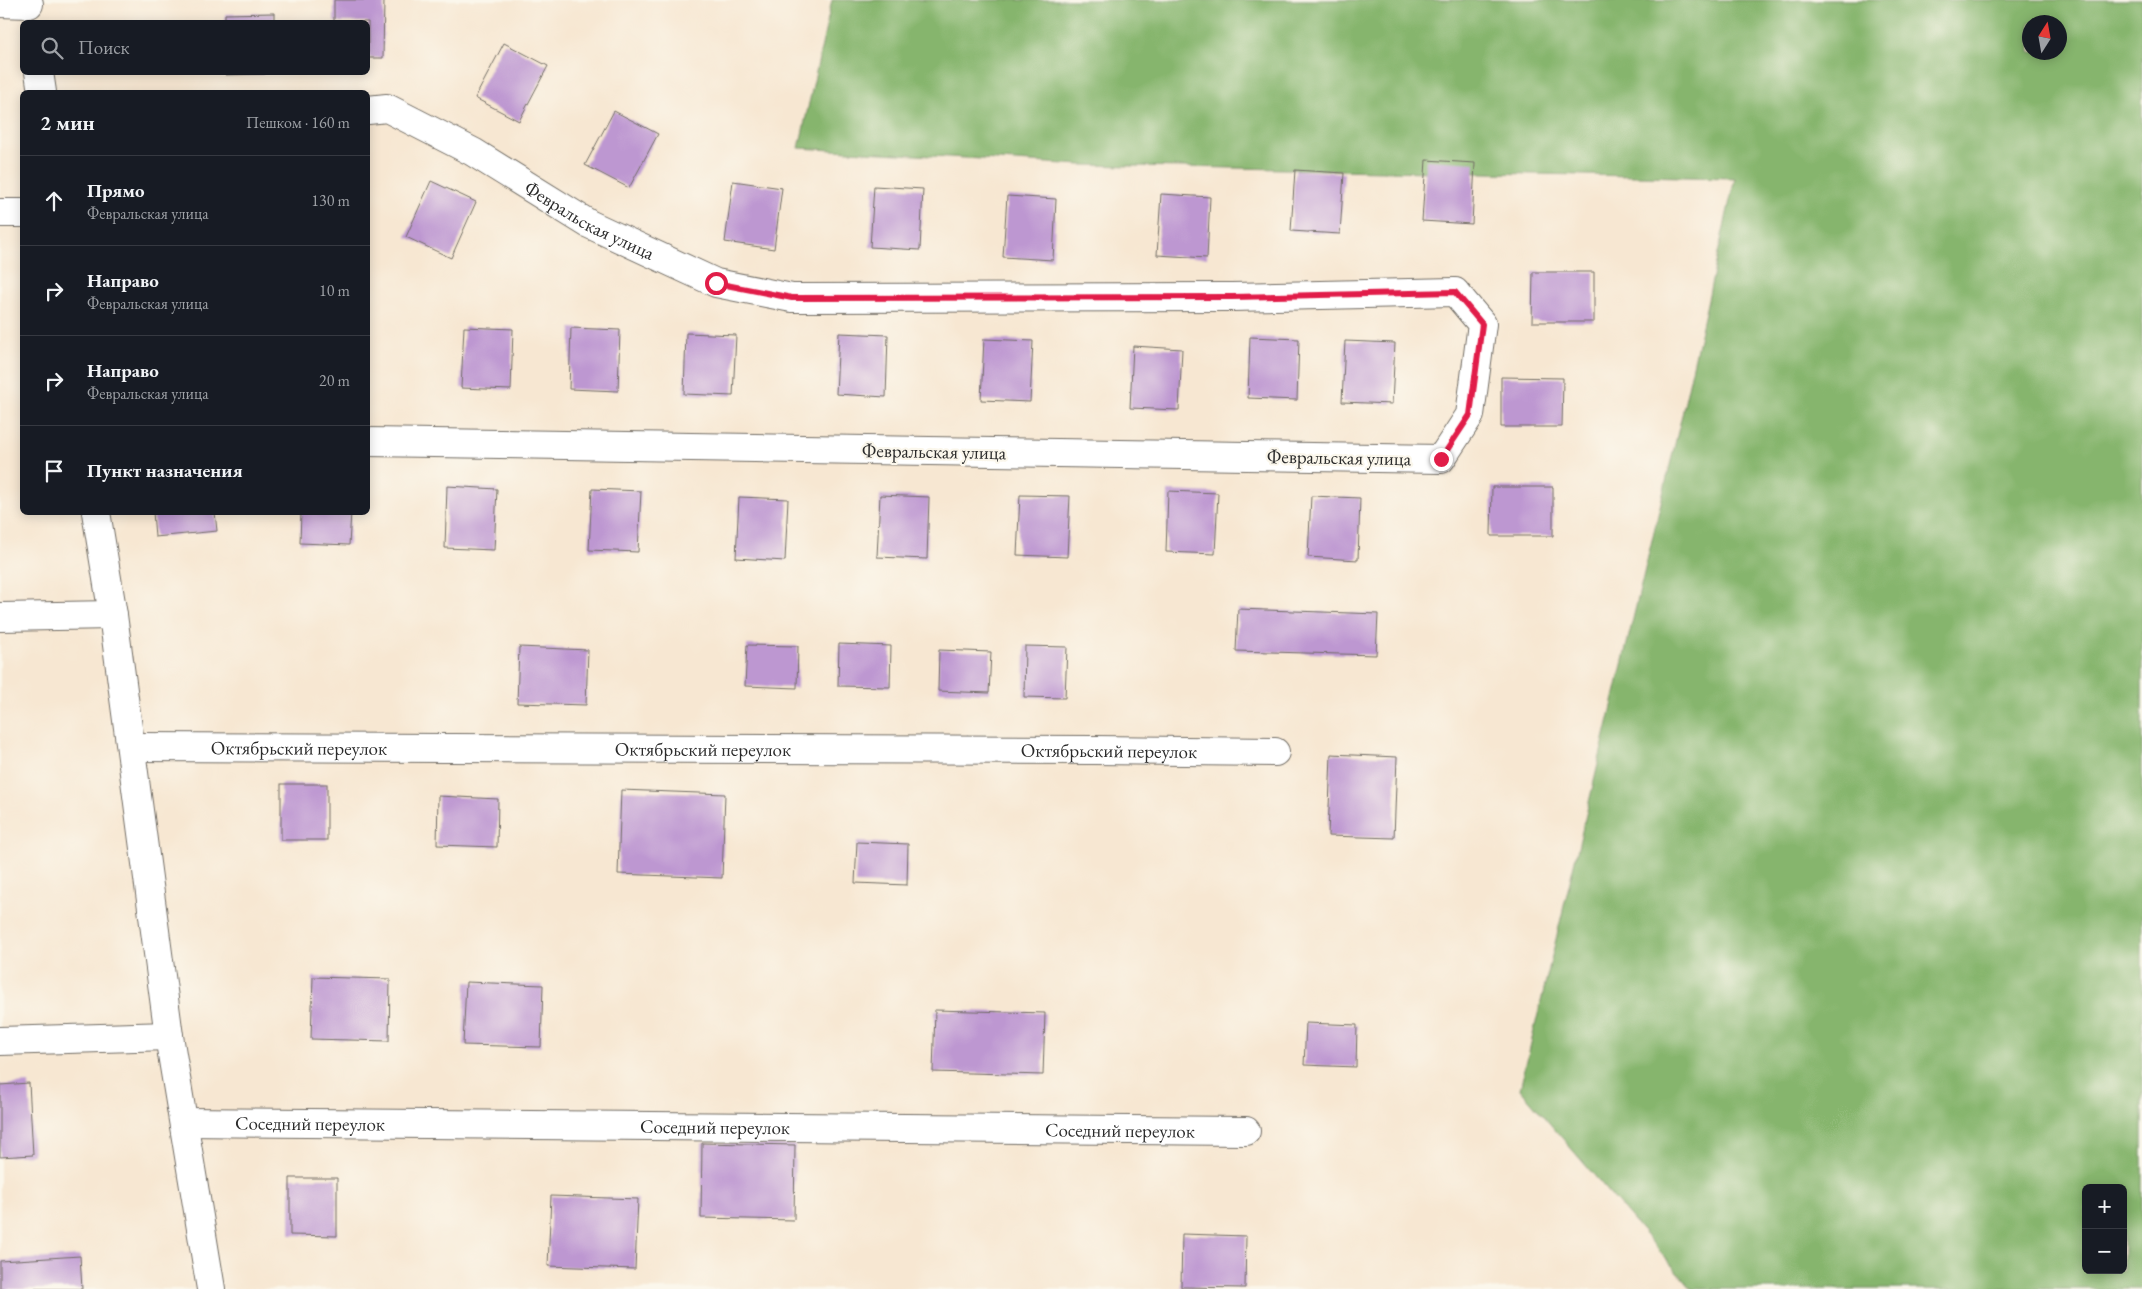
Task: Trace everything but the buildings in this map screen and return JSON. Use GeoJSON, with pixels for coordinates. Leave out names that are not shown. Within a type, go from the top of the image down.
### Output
{"type":"FeatureCollection","features":[{"type":"Feature","properties":{"kind":"street"},"geometry":{"type":"LineString","coordinates":[[0,3],[30,9]]}},
{"type":"Feature","properties":{"kind":"street"},"geometry":{"type":"LineString","coordinates":[[39,75],[42,90]]}},
{"type":"Feature","properties":{"kind":"street","name":"Февральская улица"},"geometry":{"type":"LineString","coordinates":[[370,110],[387,108],[473,152],[589,224],[716,283],[792,298],[1222,297],[1455,292],[1482,324],[1470,415],[1441,459],[370,442]]}},
{"type":"Feature","properties":{"kind":"street"},"geometry":{"type":"LineString","coordinates":[[0,213],[20,213]]}},
{"type":"Feature","properties":{"kind":"street"},"geometry":{"type":"LineString","coordinates":[[96,515],[131,747],[169,1036],[211,1289]]}},
{"type":"Feature","properties":{"kind":"street"},"geometry":{"type":"LineString","coordinates":[[0,617],[112,615]]}},
{"type":"Feature","properties":{"kind":"street","name":"Октябрьский переулок"},"geometry":{"type":"LineString","coordinates":[[131,747],[1276,752]]}},
{"type":"Feature","properties":{"kind":"street"},"geometry":{"type":"LineString","coordinates":[[0,1041],[169,1036]]}},
{"type":"Feature","properties":{"kind":"street","name":"Соседний переулок"},"geometry":{"type":"LineString","coordinates":[[184,1122],[1246,1131]]}},
{"type":"Feature","properties":{"kind":"green space"},"geometry":{"type":"Polygon","coordinates":[[[832,0],[2142,0],[2142,1289],[1692,1289],[1520,1089],[1682,415],[1735,178],[1081,165],[799,148],[832,0]]]}},
{"type":"Feature","properties":{"kind":"route"},"geometry":{"type":"LineString","coordinates":[[716,283],[792,298],[1232,297],[1455,292],[1482,324],[1470,415],[1441,459]]}}]}
